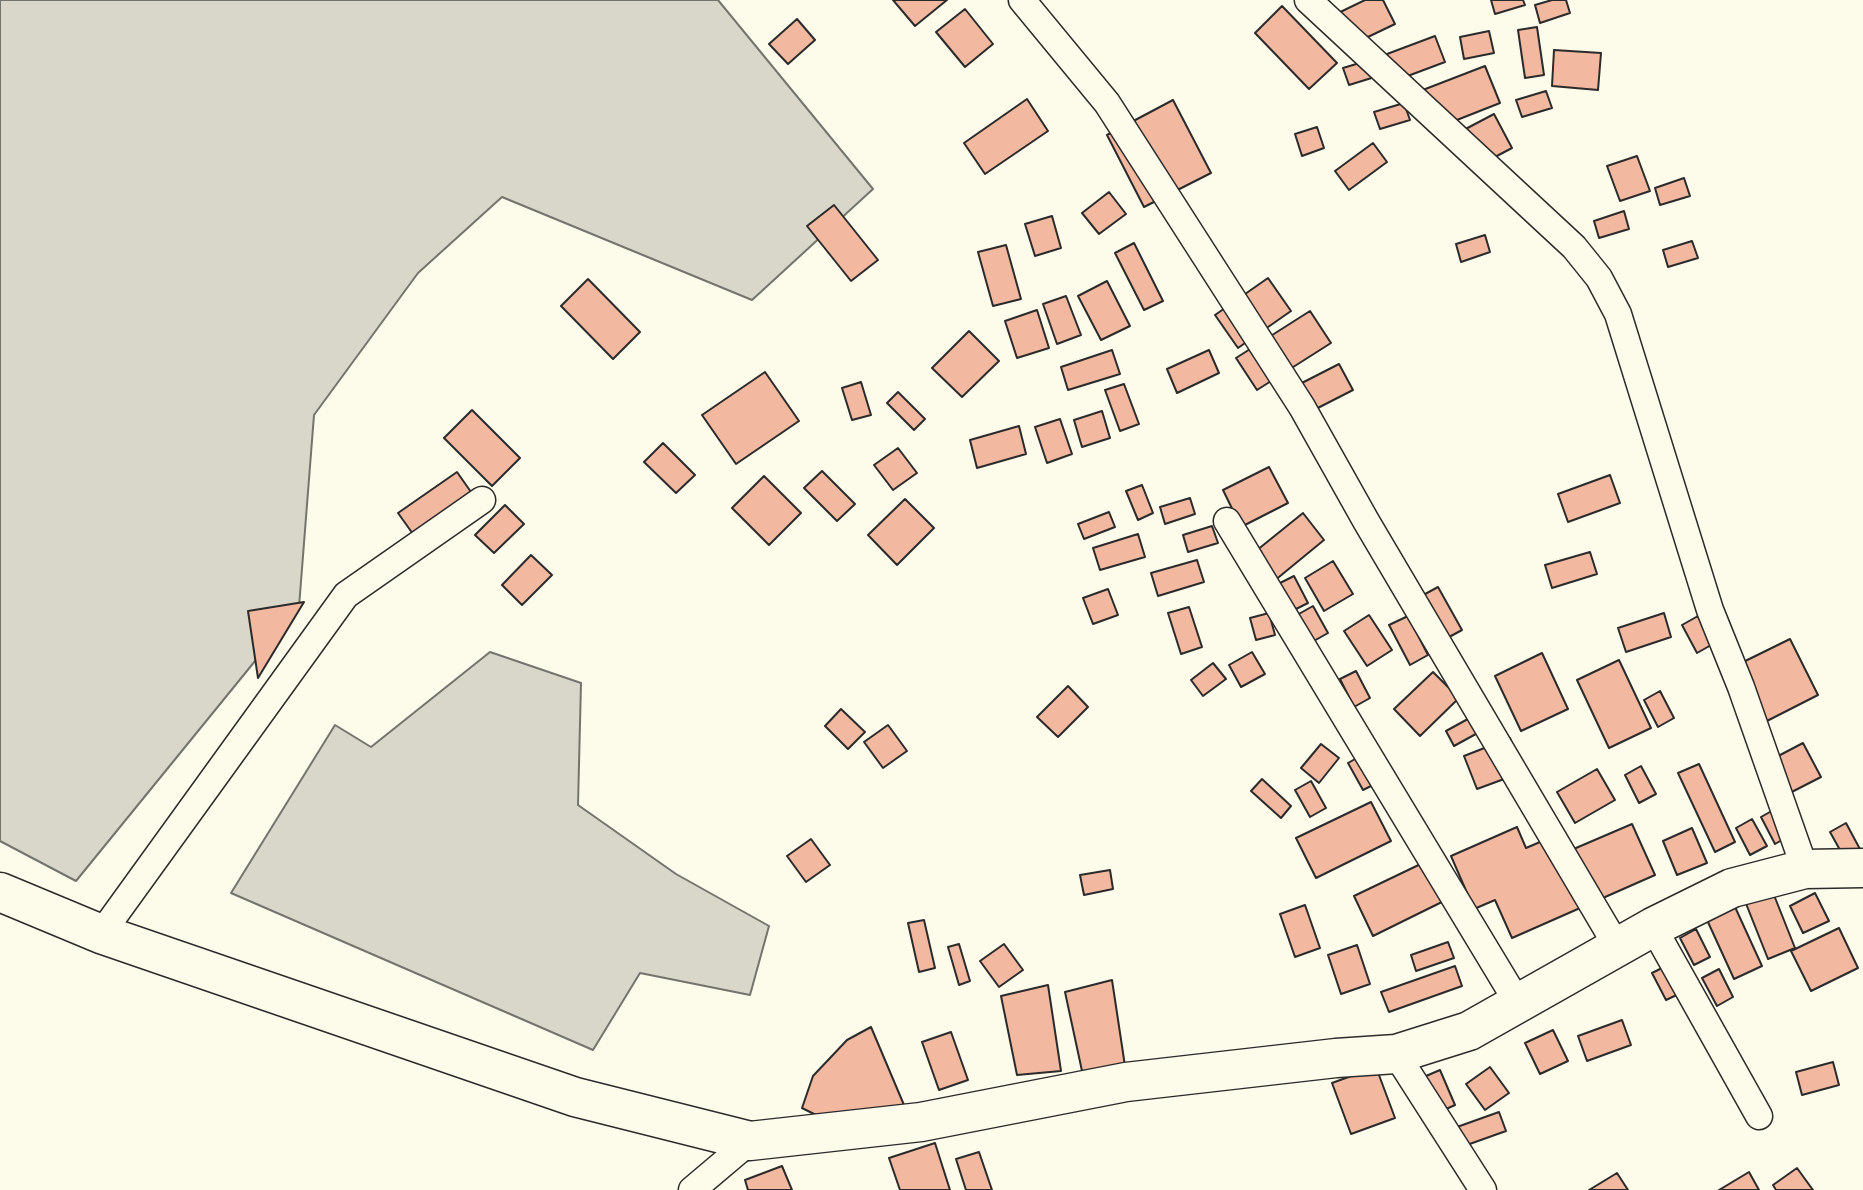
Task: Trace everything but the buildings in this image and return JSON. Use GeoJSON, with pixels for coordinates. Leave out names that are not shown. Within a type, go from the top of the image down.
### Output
{"type":"FeatureCollection","features":[{"type":"Feature","properties":{"kind":"street"},"geometry":{"type":"LineString","coordinates":[[1022,0],[1107,103],[1302,407],[1366,521],[1618,948]]}},
{"type":"Feature","properties":{"kind":"street"},"geometry":{"type":"LineString","coordinates":[[1308,0],[1574,247],[1599,278],[1618,314],[1710,610],[1741,687],[1805,869]]}},
{"type":"Feature","properties":{"kind":"street"},"geometry":{"type":"LineString","coordinates":[[101,934],[346,595],[482,500]]}},
{"type":"Feature","properties":{"kind":"street"},"geometry":{"type":"LineString","coordinates":[[1227,521],[1518,1003]]}},
{"type":"Feature","properties":{"kind":"street"},"geometry":{"type":"LineString","coordinates":[[0,892],[101,934],[575,1097],[750,1141],[920,1122],[1126,1082],[1336,1058],[1396,1054],[1469,1031],[1653,927],[1732,888],[1805,869],[1863,868]]}},
{"type":"Feature","properties":{"kind":"street"},"geometry":{"type":"LineString","coordinates":[[1653,927],[1759,1116]]}},
{"type":"Feature","properties":{"kind":"street"},"geometry":{"type":"LineString","coordinates":[[1396,1054],[1483,1190]]}},
{"type":"Feature","properties":{"kind":"street"},"geometry":{"type":"LineString","coordinates":[[692,1190],[750,1141]]}},
{"type":"Feature","properties":{"kind":"shaded area"},"geometry":{"type":"Polygon","coordinates":[[[0,0],[718,0],[873,189],[752,300],[502,197],[418,273],[314,415],[299,607],[76,881],[0,841],[0,0]]]}},
{"type":"Feature","properties":{"kind":"shaded area"},"geometry":{"type":"Polygon","coordinates":[[[490,652],[581,683],[578,805],[676,874],[769,926],[750,995],[640,973],[593,1050],[231,893],[335,725],[371,747],[490,652]]]}}]}
